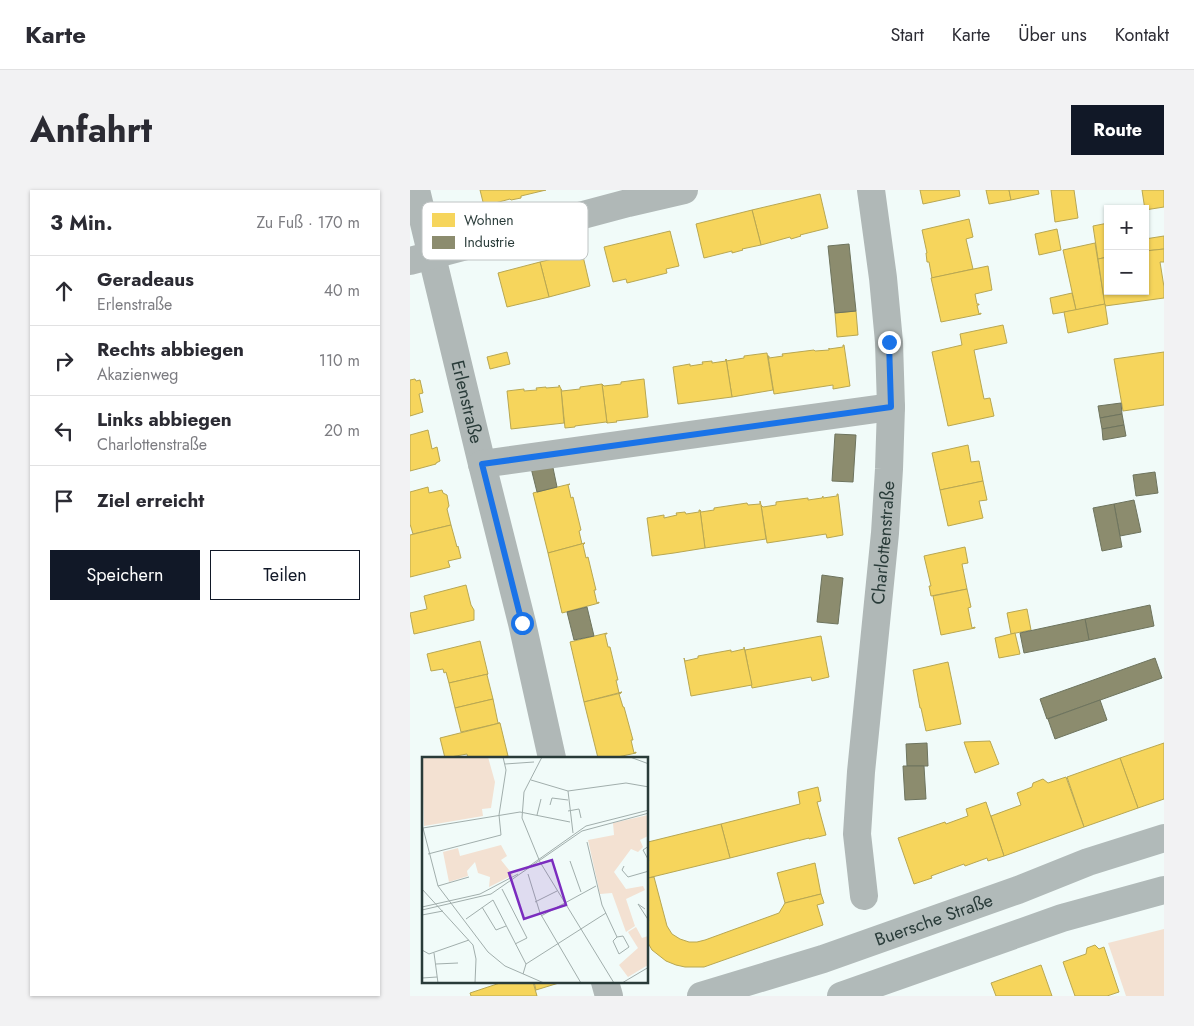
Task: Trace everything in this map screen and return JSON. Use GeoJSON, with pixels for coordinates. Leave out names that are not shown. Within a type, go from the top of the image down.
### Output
{"type":"FeatureCollection","features":[{"type":"Feature","properties":{"kind":"main road","name":"Buersche Straße"},"geometry":{"type":"LineString","coordinates":[[701,996],[823,959],[1018,890],[1088,862],[1164,838]]}},
{"type":"Feature","properties":{"kind":"main road"},"geometry":{"type":"LineString","coordinates":[[841,996],[1062,918],[1164,890]]}},
{"type":"Feature","properties":{"kind":"street","name":"Erlenstraße"},"geometry":{"type":"LineString","coordinates":[[416,190],[421,258],[482,464],[522,623],[552,757]]}},
{"type":"Feature","properties":{"kind":"street"},"geometry":{"type":"LineString","coordinates":[[588,208],[626,197],[684,190]]}},
{"type":"Feature","properties":{"kind":"street","name":"Charlottenstraße"},"geometry":{"type":"LineString","coordinates":[[864,896],[856,834],[885,524],[891,407],[889,342],[883,278],[871,190]]}},
{"type":"Feature","properties":{"kind":"street"},"geometry":{"type":"LineString","coordinates":[[482,464],[891,407]]}},
{"type":"Feature","properties":{"kind":"shaded area"},"geometry":{"type":"Polygon","coordinates":[[[1164,929],[1164,996],[1126,996],[1108,943],[1164,929]]]}},
{"type":"Feature","properties":{"kind":"building: Wohnen"},"geometry":{"type":"Polygon","coordinates":[[[480,190],[546,190],[511,200],[483,202],[480,190]]]}},
{"type":"Feature","properties":{"kind":"building: Wohnen"},"geometry":{"type":"Polygon","coordinates":[[[920,190],[959,190],[960,196],[923,204],[920,190]]]}},
{"type":"Feature","properties":{"kind":"building: Wohnen"},"geometry":{"type":"Polygon","coordinates":[[[986,190],[1009,190],[1011,200],[989,204],[986,190]]]}},
{"type":"Feature","properties":{"kind":"building: Wohnen"},"geometry":{"type":"Polygon","coordinates":[[[1009,190],[1038,190],[1039,194],[1011,200],[1009,190]]]}},
{"type":"Feature","properties":{"kind":"building: Wohnen"},"geometry":{"type":"Polygon","coordinates":[[[1051,190],[1074,190],[1078,218],[1055,222],[1051,190]]]}},
{"type":"Feature","properties":{"kind":"building: Wohnen"},"geometry":{"type":"Polygon","coordinates":[[[1142,190],[1164,190],[1164,207],[1149,209],[1149,205],[1144,205],[1142,190]]]}},
{"type":"Feature","properties":{"kind":"building: Wohnen"},"geometry":{"type":"Polygon","coordinates":[[[820,194],[828,228],[791,239],[790,237],[761,245],[752,210],[820,194]]]}},
{"type":"Feature","properties":{"kind":"building: Wohnen"},"geometry":{"type":"Polygon","coordinates":[[[752,210],[761,245],[704,258],[696,224],[752,210]]]}},
{"type":"Feature","properties":{"kind":"building: Wohnen"},"geometry":{"type":"Polygon","coordinates":[[[969,219],[973,237],[966,239],[973,269],[932,278],[929,262],[927,262],[922,230],[969,219]]]}},
{"type":"Feature","properties":{"kind":"building: Wohnen"},"geometry":{"type":"Polygon","coordinates":[[[1104,224],[1104,258],[1098,259],[1093,226],[1104,224]]]}},
{"type":"Feature","properties":{"kind":"building: Wohnen"},"geometry":{"type":"Polygon","coordinates":[[[1057,229],[1061,250],[1039,255],[1035,234],[1057,229]]]}},
{"type":"Feature","properties":{"kind":"building: Wohnen"},"geometry":{"type":"Polygon","coordinates":[[[670,231],[679,266],[666,269],[667,273],[627,283],[626,279],[613,282],[604,247],[670,231]]]}},
{"type":"Feature","properties":{"kind":"building: Wohnen"},"geometry":{"type":"Polygon","coordinates":[[[1164,236],[1164,249],[1149,251],[1149,238],[1164,236]]]}},
{"type":"Feature","properties":{"kind":"building: Wohnen"},"geometry":{"type":"Polygon","coordinates":[[[1095,243],[1105,304],[1076,310],[1063,250],[1095,243]]]}},
{"type":"Feature","properties":{"kind":"building: Wohnen"},"geometry":{"type":"Polygon","coordinates":[[[1164,249],[1164,262],[1160,262],[1164,298],[1105,306],[1098,259],[1104,258],[1104,295],[1149,295],[1149,251],[1164,249]]]}},
{"type":"Feature","properties":{"kind":"building: Wohnen"},"geometry":{"type":"Polygon","coordinates":[[[548,260],[584,260],[590,286],[549,297],[540,262],[548,260]]]}},
{"type":"Feature","properties":{"kind":"building: Wohnen"},"geometry":{"type":"Polygon","coordinates":[[[540,262],[549,297],[507,307],[498,273],[540,262]]]}},
{"type":"Feature","properties":{"kind":"building: Wohnen"},"geometry":{"type":"Polygon","coordinates":[[[988,266],[992,290],[975,294],[977,304],[979,304],[977,305],[979,314],[981,314],[941,322],[931,278],[988,266]]]}},
{"type":"Feature","properties":{"kind":"building: Wohnen"},"geometry":{"type":"Polygon","coordinates":[[[1072,293],[1076,310],[1053,314],[1050,298],[1072,293]]]}},
{"type":"Feature","properties":{"kind":"building: Wohnen"},"geometry":{"type":"Polygon","coordinates":[[[1105,304],[1108,324],[1068,333],[1064,312],[1105,304]]]}},
{"type":"Feature","properties":{"kind":"building: Wohnen"},"geometry":{"type":"Polygon","coordinates":[[[856,311],[858,335],[837,337],[835,313],[856,311]]]}},
{"type":"Feature","properties":{"kind":"building: Wohnen"},"geometry":{"type":"Polygon","coordinates":[[[1003,325],[1007,343],[974,350],[984,399],[990,398],[994,416],[948,426],[932,352],[962,345],[960,334],[1003,325]]]}},
{"type":"Feature","properties":{"kind":"building: Wohnen"},"geometry":{"type":"Polygon","coordinates":[[[844,345],[850,386],[833,389],[833,385],[774,394],[768,356],[769,358],[783,356],[782,354],[843,347],[844,345]]]}},
{"type":"Feature","properties":{"kind":"building: Wohnen"},"geometry":{"type":"Polygon","coordinates":[[[507,352],[510,364],[490,369],[487,357],[507,352]]]}},
{"type":"Feature","properties":{"kind":"building: Wohnen"},"geometry":{"type":"Polygon","coordinates":[[[1164,352],[1164,405],[1123,411],[1114,359],[1164,352]]]}},
{"type":"Feature","properties":{"kind":"building: Wohnen"},"geometry":{"type":"Polygon","coordinates":[[[767,353],[773,390],[732,397],[726,361],[767,353]]]}},
{"type":"Feature","properties":{"kind":"building: Wohnen"},"geometry":{"type":"Polygon","coordinates":[[[726,359],[732,397],[678,404],[673,367],[703,364],[702,362],[726,361],[726,359]]]}},
{"type":"Feature","properties":{"kind":"building: Wohnen"},"geometry":{"type":"Polygon","coordinates":[[[415,379],[416,381],[420,380],[423,393],[419,394],[423,412],[410,416],[410,380],[415,379]]]}},
{"type":"Feature","properties":{"kind":"building: Wohnen"},"geometry":{"type":"Polygon","coordinates":[[[644,379],[648,417],[607,423],[602,384],[604,386],[621,384],[621,382],[644,379]]]}},
{"type":"Feature","properties":{"kind":"building: Wohnen"},"geometry":{"type":"Polygon","coordinates":[[[602,384],[607,423],[565,428],[561,389],[562,391],[580,389],[580,387],[602,384]]]}},
{"type":"Feature","properties":{"kind":"building: Wohnen"},"geometry":{"type":"Polygon","coordinates":[[[559,385],[564,423],[511,429],[507,391],[537,390],[536,388],[559,387],[559,385]]]}},
{"type":"Feature","properties":{"kind":"building: Wohnen"},"geometry":{"type":"Polygon","coordinates":[[[428,430],[432,449],[437,447],[440,461],[436,464],[410,471],[410,435],[428,430]]]}},
{"type":"Feature","properties":{"kind":"building: Wohnen"},"geometry":{"type":"Polygon","coordinates":[[[968,445],[971,462],[979,461],[983,481],[940,490],[932,453],[968,445]]]}},
{"type":"Feature","properties":{"kind":"building: Wohnen"},"geometry":{"type":"Polygon","coordinates":[[[983,481],[987,500],[979,501],[983,518],[948,526],[940,490],[983,481]]]}},
{"type":"Feature","properties":{"kind":"building: Wohnen"},"geometry":{"type":"Polygon","coordinates":[[[570,484],[568,485],[581,530],[579,531],[582,544],[548,553],[533,493],[570,484]]]}},
{"type":"Feature","properties":{"kind":"building: Wohnen"},"geometry":{"type":"Polygon","coordinates":[[[428,487],[429,493],[442,490],[447,495],[449,506],[447,509],[451,525],[413,534],[410,524],[410,492],[428,487]]]}},
{"type":"Feature","properties":{"kind":"building: Wohnen"},"geometry":{"type":"Polygon","coordinates":[[[837,494],[843,535],[827,538],[826,534],[767,543],[761,505],[763,507],[776,505],[776,502],[808,498],[808,500],[822,498],[823,496],[823,498],[837,496],[837,494]]]}},
{"type":"Feature","properties":{"kind":"building: Wohnen"},"geometry":{"type":"Polygon","coordinates":[[[760,501],[766,539],[705,548],[700,510],[701,512],[747,503],[748,505],[760,504],[760,501]]]}},
{"type":"Feature","properties":{"kind":"building: Wohnen"},"geometry":{"type":"Polygon","coordinates":[[[699,510],[705,548],[652,556],[647,518],[664,515],[664,518],[677,515],[676,513],[685,512],[686,514],[699,512],[699,510]]]}},
{"type":"Feature","properties":{"kind":"building: Wohnen"},"geometry":{"type":"Polygon","coordinates":[[[451,525],[461,558],[448,561],[450,567],[410,577],[410,535],[451,525]]]}},
{"type":"Feature","properties":{"kind":"building: Wohnen"},"geometry":{"type":"Polygon","coordinates":[[[585,543],[583,545],[586,558],[588,557],[596,590],[594,590],[597,603],[599,603],[562,613],[548,553],[585,543]]]}},
{"type":"Feature","properties":{"kind":"building: Wohnen"},"geometry":{"type":"Polygon","coordinates":[[[965,547],[968,563],[962,564],[967,589],[931,596],[929,586],[931,586],[924,556],[965,547]]]}},
{"type":"Feature","properties":{"kind":"building: Wohnen"},"geometry":{"type":"Polygon","coordinates":[[[466,585],[474,610],[474,620],[414,634],[410,613],[427,609],[424,596],[466,585]]]}},
{"type":"Feature","properties":{"kind":"building: Wohnen"},"geometry":{"type":"Polygon","coordinates":[[[967,589],[971,607],[968,608],[972,628],[975,628],[941,635],[933,596],[967,589]]]}},
{"type":"Feature","properties":{"kind":"building: Wohnen"},"geometry":{"type":"Polygon","coordinates":[[[1027,609],[1031,630],[1011,634],[1007,613],[1027,609]]]}},
{"type":"Feature","properties":{"kind":"building: Wohnen"},"geometry":{"type":"Polygon","coordinates":[[[607,633],[605,634],[618,680],[616,680],[619,693],[584,702],[570,642],[607,633]]]}},
{"type":"Feature","properties":{"kind":"building: Wohnen"},"geometry":{"type":"Polygon","coordinates":[[[1015,633],[1020,654],[999,658],[995,638],[1015,633]]]}},
{"type":"Feature","properties":{"kind":"building: Wohnen"},"geometry":{"type":"Polygon","coordinates":[[[821,636],[829,677],[812,681],[811,677],[752,688],[745,650],[821,636]]]}},
{"type":"Feature","properties":{"kind":"building: Wohnen"},"geometry":{"type":"Polygon","coordinates":[[[480,641],[488,674],[449,683],[446,672],[444,673],[443,669],[431,671],[427,654],[480,641]]]}},
{"type":"Feature","properties":{"kind":"building: Wohnen"},"geometry":{"type":"Polygon","coordinates":[[[744,647],[752,685],[691,696],[684,658],[685,661],[698,658],[698,656],[744,649],[744,647]]]}},
{"type":"Feature","properties":{"kind":"building: Wohnen"},"geometry":{"type":"Polygon","coordinates":[[[948,662],[961,724],[926,731],[913,670],[948,662]]]}},
{"type":"Feature","properties":{"kind":"building: Wohnen"},"geometry":{"type":"Polygon","coordinates":[[[488,674],[493,699],[455,708],[449,683],[488,674]]]}},
{"type":"Feature","properties":{"kind":"building: Wohnen"},"geometry":{"type":"Polygon","coordinates":[[[621,693],[619,694],[633,740],[631,740],[634,753],[636,753],[618,757],[598,757],[584,702],[621,693]]]}},
{"type":"Feature","properties":{"kind":"building: Wohnen"},"geometry":{"type":"Polygon","coordinates":[[[493,699],[498,723],[500,723],[461,732],[455,708],[493,699]]]}},
{"type":"Feature","properties":{"kind":"building: Wohnen"},"geometry":{"type":"Polygon","coordinates":[[[500,723],[508,756],[468,757],[467,754],[445,757],[440,738],[500,723]]]}},
{"type":"Feature","properties":{"kind":"building: Wohnen"},"geometry":{"type":"Polygon","coordinates":[[[990,741],[999,764],[975,773],[964,742],[990,741]]]}},
{"type":"Feature","properties":{"kind":"building: Wohnen"},"geometry":{"type":"Polygon","coordinates":[[[1164,743],[1164,799],[1138,808],[1120,758],[1164,743]]]}},
{"type":"Feature","properties":{"kind":"building: Wohnen"},"geometry":{"type":"Polygon","coordinates":[[[1120,758],[1138,808],[1084,827],[1067,777],[1120,758]]]}},
{"type":"Feature","properties":{"kind":"building: Wohnen"},"geometry":{"type":"Polygon","coordinates":[[[1066,777],[1084,827],[1004,856],[991,816],[1021,805],[1017,793],[1032,787],[1033,783],[1043,779],[1048,783],[1066,777]]]}},
{"type":"Feature","properties":{"kind":"building: Wohnen"},"geometry":{"type":"Polygon","coordinates":[[[818,787],[821,801],[817,802],[826,835],[730,858],[721,824],[800,804],[798,792],[818,787]]]}},
{"type":"Feature","properties":{"kind":"building: Wohnen"},"geometry":{"type":"Polygon","coordinates":[[[986,802],[1004,856],[988,861],[987,858],[965,866],[964,864],[914,884],[898,838],[968,816],[966,809],[986,802]]]}},
{"type":"Feature","properties":{"kind":"building: Wohnen"},"geometry":{"type":"Polygon","coordinates":[[[721,824],[730,858],[649,878],[649,842],[721,824]]]}},
{"type":"Feature","properties":{"kind":"building: Wohnen"},"geometry":{"type":"Polygon","coordinates":[[[815,863],[821,894],[785,903],[777,873],[815,863]]]}},
{"type":"Feature","properties":{"kind":"building: Wohnen"},"geometry":{"type":"Polygon","coordinates":[[[654,877],[667,926],[672,934],[689,942],[705,940],[779,913],[785,903],[821,894],[824,903],[817,905],[823,925],[704,967],[676,965],[666,961],[652,950],[649,945],[649,878],[654,877]]]}},
{"type":"Feature","properties":{"kind":"building: Wohnen"},"geometry":{"type":"Polygon","coordinates":[[[1095,945],[1099,949],[1104,947],[1119,992],[1107,996],[1075,996],[1063,962],[1086,954],[1087,948],[1095,945]]]}},
{"type":"Feature","properties":{"kind":"building: Wohnen"},"geometry":{"type":"Polygon","coordinates":[[[1041,965],[1052,996],[996,996],[991,983],[1041,965]]]}},
{"type":"Feature","properties":{"kind":"building: Wohnen"},"geometry":{"type":"Polygon","coordinates":[[[497,984],[534,984],[537,996],[471,996],[470,993],[497,984]]]}},
{"type":"Feature","properties":{"kind":"building: Wohnen"},"geometry":{"type":"Polygon","coordinates":[[[534,984],[556,984],[536,990],[534,984]]]}},
{"type":"Feature","properties":{"kind":"building: Industrie"},"geometry":{"type":"Polygon","coordinates":[[[849,244],[856,311],[835,313],[828,246],[849,244]]]}},
{"type":"Feature","properties":{"kind":"building: Industrie"},"geometry":{"type":"Polygon","coordinates":[[[1121,403],[1122,414],[1100,418],[1098,406],[1121,403]]]}},
{"type":"Feature","properties":{"kind":"building: Industrie"},"geometry":{"type":"Polygon","coordinates":[[[1122,414],[1124,425],[1102,429],[1100,418],[1122,414]]]}},
{"type":"Feature","properties":{"kind":"building: Industrie"},"geometry":{"type":"Polygon","coordinates":[[[1124,425],[1126,436],[1103,440],[1102,429],[1124,425]]]}},
{"type":"Feature","properties":{"kind":"building: Industrie"},"geometry":{"type":"Polygon","coordinates":[[[835,434],[856,435],[853,482],[832,481],[835,434]]]}},
{"type":"Feature","properties":{"kind":"building: Industrie"},"geometry":{"type":"Polygon","coordinates":[[[552,463],[557,487],[537,492],[531,468],[552,463]]]}},
{"type":"Feature","properties":{"kind":"building: Industrie"},"geometry":{"type":"Polygon","coordinates":[[[1155,472],[1158,493],[1136,496],[1133,475],[1155,472]]]}},
{"type":"Feature","properties":{"kind":"building: Industrie"},"geometry":{"type":"Polygon","coordinates":[[[1134,500],[1141,532],[1120,536],[1114,504],[1134,500]]]}},
{"type":"Feature","properties":{"kind":"building: Industrie"},"geometry":{"type":"Polygon","coordinates":[[[1114,504],[1122,547],[1102,551],[1093,508],[1114,504]]]}},
{"type":"Feature","properties":{"kind":"building: Industrie"},"geometry":{"type":"Polygon","coordinates":[[[822,575],[843,578],[838,624],[817,622],[822,575]]]}},
{"type":"Feature","properties":{"kind":"building: Industrie"},"geometry":{"type":"Polygon","coordinates":[[[1150,605],[1154,626],[1089,640],[1085,619],[1150,605]]]}},
{"type":"Feature","properties":{"kind":"building: Industrie"},"geometry":{"type":"Polygon","coordinates":[[[587,607],[594,636],[574,640],[567,612],[587,607]]]}},
{"type":"Feature","properties":{"kind":"building: Industrie"},"geometry":{"type":"Polygon","coordinates":[[[1085,619],[1089,640],[1024,653],[1020,633],[1085,619]]]}},
{"type":"Feature","properties":{"kind":"building: Industrie"},"geometry":{"type":"Polygon","coordinates":[[[1155,658],[1162,678],[1047,719],[1040,699],[1155,658]]]}},
{"type":"Feature","properties":{"kind":"building: Industrie"},"geometry":{"type":"Polygon","coordinates":[[[1100,700],[1107,720],[1055,739],[1048,719],[1100,700]]]}},
{"type":"Feature","properties":{"kind":"building: Industrie"},"geometry":{"type":"Polygon","coordinates":[[[927,743],[928,766],[907,766],[906,744],[927,743]]]}},
{"type":"Feature","properties":{"kind":"building: Industrie"},"geometry":{"type":"Polygon","coordinates":[[[903,766],[924,766],[926,799],[905,800],[903,766]]]}},
{"type":"Feature","properties":{"kind":"route"},"geometry":{"type":"LineString","coordinates":[[522,623],[482,464],[891,407],[889,342]]}}]}
